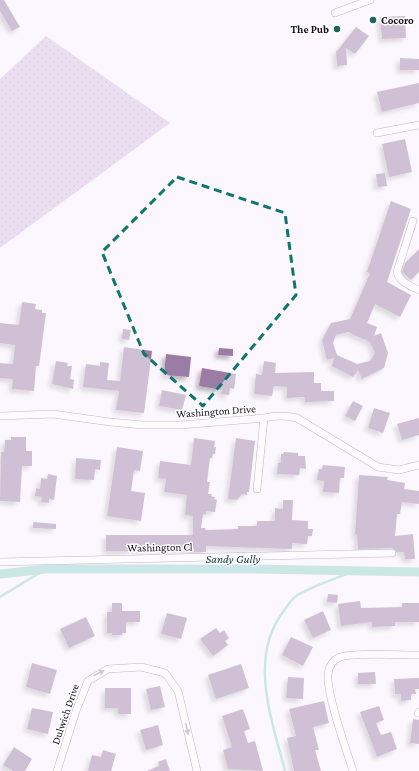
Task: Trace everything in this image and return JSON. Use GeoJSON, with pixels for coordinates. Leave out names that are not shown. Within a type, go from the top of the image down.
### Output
{"type":"FeatureCollection","features":[{"type":"Feature","properties":{"kind":"street"},"geometry":{"type":"LineString","coordinates":[[336,13],[370,0]]}},
{"type":"Feature","properties":{"kind":"street"},"geometry":{"type":"LineString","coordinates":[[377,133],[419,125]]}},
{"type":"Feature","properties":{"kind":"street"},"geometry":{"type":"LineString","coordinates":[[414,220],[397,272],[399,278],[403,282],[419,290]]}},
{"type":"Feature","properties":{"kind":"street","name":"Washington Drive"},"geometry":{"type":"LineString","coordinates":[[0,416],[53,414],[143,425],[264,418],[277,415],[297,418],[378,467],[398,470],[419,464]]}},
{"type":"Feature","properties":{"kind":"street"},"geometry":{"type":"LineString","coordinates":[[257,489],[264,418]]}},
{"type":"Feature","properties":{"kind":"street","name":"Washington Cl"},"geometry":{"type":"LineString","coordinates":[[0,562],[392,553]]}},
{"type":"Feature","properties":{"kind":"street"},"geometry":{"type":"LineString","coordinates":[[352,771],[330,691],[328,673],[332,663],[339,658],[350,655],[419,655]]}},
{"type":"Feature","properties":{"kind":"street","name":"Dulwich Drive"},"geometry":{"type":"LineString","coordinates":[[57,771],[76,711],[88,680],[108,669],[141,666],[165,673],[178,692],[197,771]]}},
{"type":"Feature","properties":{"kind":"highlighted area"},"geometry":{"type":"Polygon","coordinates":[[[177,177],[285,213],[296,295],[203,406],[144,354],[102,252],[177,177]]]}},
{"type":"Feature","properties":{"kind":"shaded area"},"geometry":{"type":"Polygon","coordinates":[[[46,36],[170,123],[0,248],[0,79],[46,36]]]}},
{"type":"Feature","properties":{"kind":"building"},"geometry":{"type":"Polygon","coordinates":[[[0,0],[4,0],[20,27],[12,31],[0,11],[0,0]]]}},
{"type":"Feature","properties":{"kind":"building"},"geometry":{"type":"Polygon","coordinates":[[[405,16],[406,38],[382,39],[380,17],[405,16]]]}},
{"type":"Feature","properties":{"kind":"building"},"geometry":{"type":"Polygon","coordinates":[[[356,27],[369,36],[355,54],[346,48],[347,65],[337,66],[336,51],[356,27]]]}},
{"type":"Feature","properties":{"kind":"building"},"geometry":{"type":"Polygon","coordinates":[[[400,58],[419,59],[419,70],[400,70],[400,58]]]}},
{"type":"Feature","properties":{"kind":"building"},"geometry":{"type":"Polygon","coordinates":[[[419,83],[419,103],[382,112],[377,92],[419,83]]]}},
{"type":"Feature","properties":{"kind":"building"},"geometry":{"type":"Polygon","coordinates":[[[405,139],[412,172],[389,177],[382,144],[405,139]]]}},
{"type":"Feature","properties":{"kind":"building"},"geometry":{"type":"Polygon","coordinates":[[[385,173],[387,186],[378,187],[376,174],[385,173]]]}},
{"type":"Feature","properties":{"kind":"building"},"geometry":{"type":"Polygon","coordinates":[[[391,201],[411,209],[387,282],[411,295],[400,317],[375,304],[367,323],[377,327],[374,336],[381,333],[388,353],[384,368],[362,379],[358,370],[353,377],[332,366],[334,358],[327,360],[322,340],[331,323],[350,319],[370,273],[367,272],[391,201]],[[348,332],[336,335],[333,343],[337,355],[357,364],[370,361],[375,353],[370,342],[348,332]]]}},
{"type":"Feature","properties":{"kind":"building"},"geometry":{"type":"Polygon","coordinates":[[[419,249],[419,272],[411,280],[402,272],[405,263],[419,249]]]}},
{"type":"Feature","properties":{"kind":"building"},"geometry":{"type":"Polygon","coordinates":[[[22,302],[36,304],[35,309],[42,310],[42,313],[46,313],[39,366],[36,366],[34,391],[12,389],[13,379],[0,378],[0,363],[13,364],[15,345],[0,343],[0,323],[19,325],[22,302]]]}},
{"type":"Feature","properties":{"kind":"building"},"geometry":{"type":"Polygon","coordinates":[[[123,329],[131,330],[129,340],[122,339],[123,329]]]}},
{"type":"Feature","properties":{"kind":"building"},"geometry":{"type":"Polygon","coordinates":[[[124,347],[152,351],[144,413],[116,410],[119,391],[83,387],[86,364],[100,366],[100,362],[109,363],[107,380],[120,381],[124,347]]]}},
{"type":"Feature","properties":{"kind":"building"},"geometry":{"type":"Polygon","coordinates":[[[219,348],[233,349],[233,356],[218,355],[219,348]]]}},
{"type":"Feature","properties":{"kind":"building"},"geometry":{"type":"Polygon","coordinates":[[[166,354],[191,357],[189,377],[164,375],[166,354]]]}},
{"type":"Feature","properties":{"kind":"building"},"geometry":{"type":"Polygon","coordinates":[[[56,361],[68,363],[67,366],[72,366],[70,379],[74,380],[73,389],[52,384],[56,361]]]}},
{"type":"Feature","properties":{"kind":"building"},"geometry":{"type":"Polygon","coordinates":[[[264,361],[276,363],[275,373],[314,372],[314,383],[321,383],[321,391],[334,391],[334,401],[305,402],[305,397],[287,398],[287,387],[274,386],[272,396],[254,394],[256,374],[262,375],[264,361]]]}},
{"type":"Feature","properties":{"kind":"building"},"geometry":{"type":"Polygon","coordinates":[[[202,368],[236,374],[234,389],[230,388],[229,395],[221,394],[222,390],[199,386],[202,368]]]}},
{"type":"Feature","properties":{"kind":"building"},"geometry":{"type":"Polygon","coordinates":[[[162,390],[186,395],[182,410],[159,406],[162,390]]]}},
{"type":"Feature","properties":{"kind":"building"},"geometry":{"type":"Polygon","coordinates":[[[353,401],[363,406],[355,421],[345,416],[353,401]]]}},
{"type":"Feature","properties":{"kind":"building"},"geometry":{"type":"Polygon","coordinates":[[[374,408],[390,413],[383,433],[368,428],[374,408]]]}},
{"type":"Feature","properties":{"kind":"building"},"geometry":{"type":"Polygon","coordinates":[[[419,418],[419,435],[402,440],[397,424],[419,418]]]}},
{"type":"Feature","properties":{"kind":"building"},"geometry":{"type":"Polygon","coordinates":[[[11,437],[26,437],[26,451],[32,451],[32,466],[22,466],[20,502],[0,501],[1,452],[4,452],[5,440],[11,440],[11,437]]]}},
{"type":"Feature","properties":{"kind":"building"},"geometry":{"type":"Polygon","coordinates":[[[194,438],[215,441],[214,447],[216,447],[215,454],[213,454],[212,458],[210,458],[207,482],[210,482],[208,494],[212,494],[211,496],[215,497],[214,499],[217,500],[215,512],[206,511],[206,515],[203,514],[201,528],[205,528],[206,530],[238,529],[238,526],[257,526],[257,521],[275,521],[275,508],[283,509],[283,500],[293,500],[292,520],[308,521],[308,529],[313,529],[312,536],[308,536],[307,544],[292,543],[292,549],[206,546],[206,552],[193,552],[193,550],[130,549],[130,551],[106,551],[106,535],[193,535],[193,516],[185,515],[187,495],[164,492],[166,479],[158,478],[160,461],[191,465],[194,438]]]}},
{"type":"Feature","properties":{"kind":"building"},"geometry":{"type":"Polygon","coordinates":[[[236,438],[255,441],[249,492],[247,492],[247,495],[242,494],[237,500],[228,499],[236,438]]]}},
{"type":"Feature","properties":{"kind":"building"},"geometry":{"type":"Polygon","coordinates":[[[117,447],[143,451],[140,471],[134,470],[131,491],[145,493],[141,521],[107,516],[117,447]]]}},
{"type":"Feature","properties":{"kind":"building"},"geometry":{"type":"Polygon","coordinates":[[[284,452],[298,453],[298,456],[305,456],[306,469],[300,468],[299,475],[277,474],[278,463],[281,463],[281,454],[284,452]]]}},
{"type":"Feature","properties":{"kind":"building"},"geometry":{"type":"Polygon","coordinates":[[[76,458],[101,460],[100,470],[95,469],[94,480],[75,479],[76,458]]]}},
{"type":"Feature","properties":{"kind":"building"},"geometry":{"type":"Polygon","coordinates":[[[323,465],[345,467],[344,478],[340,478],[339,493],[323,492],[324,481],[317,480],[319,469],[322,469],[323,465]]]}},
{"type":"Feature","properties":{"kind":"building"},"geometry":{"type":"Polygon","coordinates":[[[48,474],[57,476],[54,500],[49,499],[49,503],[41,502],[42,497],[35,496],[36,488],[40,489],[41,478],[47,479],[48,474]]]}},
{"type":"Feature","properties":{"kind":"building"},"geometry":{"type":"Polygon","coordinates":[[[359,475],[388,477],[387,480],[405,483],[404,489],[419,491],[419,504],[402,502],[400,514],[397,514],[395,536],[413,534],[415,559],[405,559],[404,552],[397,552],[392,548],[358,549],[357,534],[355,534],[359,475]]]}},
{"type":"Feature","properties":{"kind":"building"},"geometry":{"type":"Polygon","coordinates":[[[33,522],[56,524],[56,529],[33,528],[33,522]]]}},
{"type":"Feature","properties":{"kind":"building"},"geometry":{"type":"Polygon","coordinates":[[[328,594],[338,595],[337,603],[327,602],[328,594]]]}},
{"type":"Feature","properties":{"kind":"building"},"geometry":{"type":"Polygon","coordinates":[[[360,601],[361,608],[402,607],[402,603],[419,603],[419,622],[395,622],[395,626],[372,627],[372,622],[341,626],[338,604],[360,601]]]}},
{"type":"Feature","properties":{"kind":"building"},"geometry":{"type":"Polygon","coordinates":[[[112,603],[122,603],[122,611],[140,611],[140,622],[126,622],[126,633],[122,633],[122,635],[112,635],[112,633],[107,633],[107,612],[112,612],[112,603]]]}},
{"type":"Feature","properties":{"kind":"building"},"geometry":{"type":"Polygon","coordinates":[[[323,611],[331,630],[313,638],[304,620],[323,611]]]}},
{"type":"Feature","properties":{"kind":"building"},"geometry":{"type":"Polygon","coordinates":[[[167,613],[187,618],[181,639],[161,634],[167,613]]]}},
{"type":"Feature","properties":{"kind":"building"},"geometry":{"type":"Polygon","coordinates":[[[86,617],[95,636],[69,648],[60,629],[86,617]]]}},
{"type":"Feature","properties":{"kind":"building"},"geometry":{"type":"Polygon","coordinates":[[[216,628],[220,633],[224,630],[229,638],[225,641],[228,645],[213,656],[200,639],[216,628]]]}},
{"type":"Feature","properties":{"kind":"building"},"geometry":{"type":"Polygon","coordinates":[[[291,637],[313,647],[303,666],[282,655],[291,637]]]}},
{"type":"Feature","properties":{"kind":"building"},"geometry":{"type":"Polygon","coordinates":[[[32,663],[57,670],[50,694],[26,687],[32,663]]]}},
{"type":"Feature","properties":{"kind":"building"},"geometry":{"type":"Polygon","coordinates":[[[241,664],[249,688],[216,699],[208,675],[241,664]]]}},
{"type":"Feature","properties":{"kind":"building"},"geometry":{"type":"Polygon","coordinates":[[[375,672],[376,684],[358,684],[358,673],[375,672]]]}},
{"type":"Feature","properties":{"kind":"building"},"geometry":{"type":"Polygon","coordinates":[[[288,677],[304,678],[303,699],[286,698],[288,677]]]}},
{"type":"Feature","properties":{"kind":"building"},"geometry":{"type":"Polygon","coordinates":[[[419,678],[419,689],[415,689],[416,694],[411,694],[411,700],[401,701],[401,694],[395,694],[394,679],[419,678]]]}},
{"type":"Feature","properties":{"kind":"building"},"geometry":{"type":"Polygon","coordinates":[[[160,686],[165,707],[151,710],[146,689],[160,686]]]}},
{"type":"Feature","properties":{"kind":"building"},"geometry":{"type":"Polygon","coordinates":[[[105,688],[131,688],[131,714],[118,714],[118,708],[105,708],[105,688]]]}},
{"type":"Feature","properties":{"kind":"building"},"geometry":{"type":"Polygon","coordinates":[[[324,701],[329,723],[313,727],[319,750],[315,750],[321,771],[294,771],[287,738],[296,736],[289,709],[324,701]]]}},
{"type":"Feature","properties":{"kind":"building"},"geometry":{"type":"Polygon","coordinates":[[[379,706],[384,720],[376,723],[381,735],[391,732],[397,749],[377,757],[360,712],[379,706]]]}},
{"type":"Feature","properties":{"kind":"building"},"geometry":{"type":"Polygon","coordinates":[[[32,708],[53,712],[48,734],[27,729],[32,708]]]}},
{"type":"Feature","properties":{"kind":"building"},"geometry":{"type":"Polygon","coordinates":[[[243,709],[250,729],[244,731],[248,743],[255,741],[263,771],[228,769],[223,750],[232,747],[222,716],[243,709]]]}},
{"type":"Feature","properties":{"kind":"building"},"geometry":{"type":"Polygon","coordinates":[[[413,719],[419,720],[419,744],[410,743],[413,719]]]}},
{"type":"Feature","properties":{"kind":"building"},"geometry":{"type":"Polygon","coordinates":[[[158,725],[163,745],[146,750],[140,730],[158,725]]]}},
{"type":"Feature","properties":{"kind":"building"},"geometry":{"type":"Polygon","coordinates":[[[14,747],[32,759],[25,771],[13,771],[3,765],[14,747]]]}},
{"type":"Feature","properties":{"kind":"building"},"geometry":{"type":"Polygon","coordinates":[[[103,750],[116,754],[111,771],[88,771],[92,755],[101,757],[103,750]]]}},
{"type":"Feature","properties":{"kind":"building"},"geometry":{"type":"Polygon","coordinates":[[[166,759],[170,771],[147,771],[159,766],[158,762],[166,759]]]}},
{"type":"Feature","properties":{"kind":"waterway"},"geometry":{"type":"LineString","coordinates":[[0,597],[46,569]]}},
{"type":"Feature","properties":{"kind":"waterway","name":"Sandy Gully"},"geometry":{"type":"LineString","coordinates":[[0,574],[46,569],[255,569],[419,572]]}},
{"type":"Feature","properties":{"kind":"waterway"},"geometry":{"type":"LineString","coordinates":[[285,771],[269,710],[266,690],[265,669],[267,649],[273,630],[283,612],[295,597],[314,587],[354,571]]}},
{"type":"Feature","properties":{"kind":"place","name":"Cocoro"},"geometry":{"type":"Point","coordinates":[373,20]}},
{"type":"Feature","properties":{"kind":"place","name":"The Pub"},"geometry":{"type":"Point","coordinates":[337,29]}}]}
